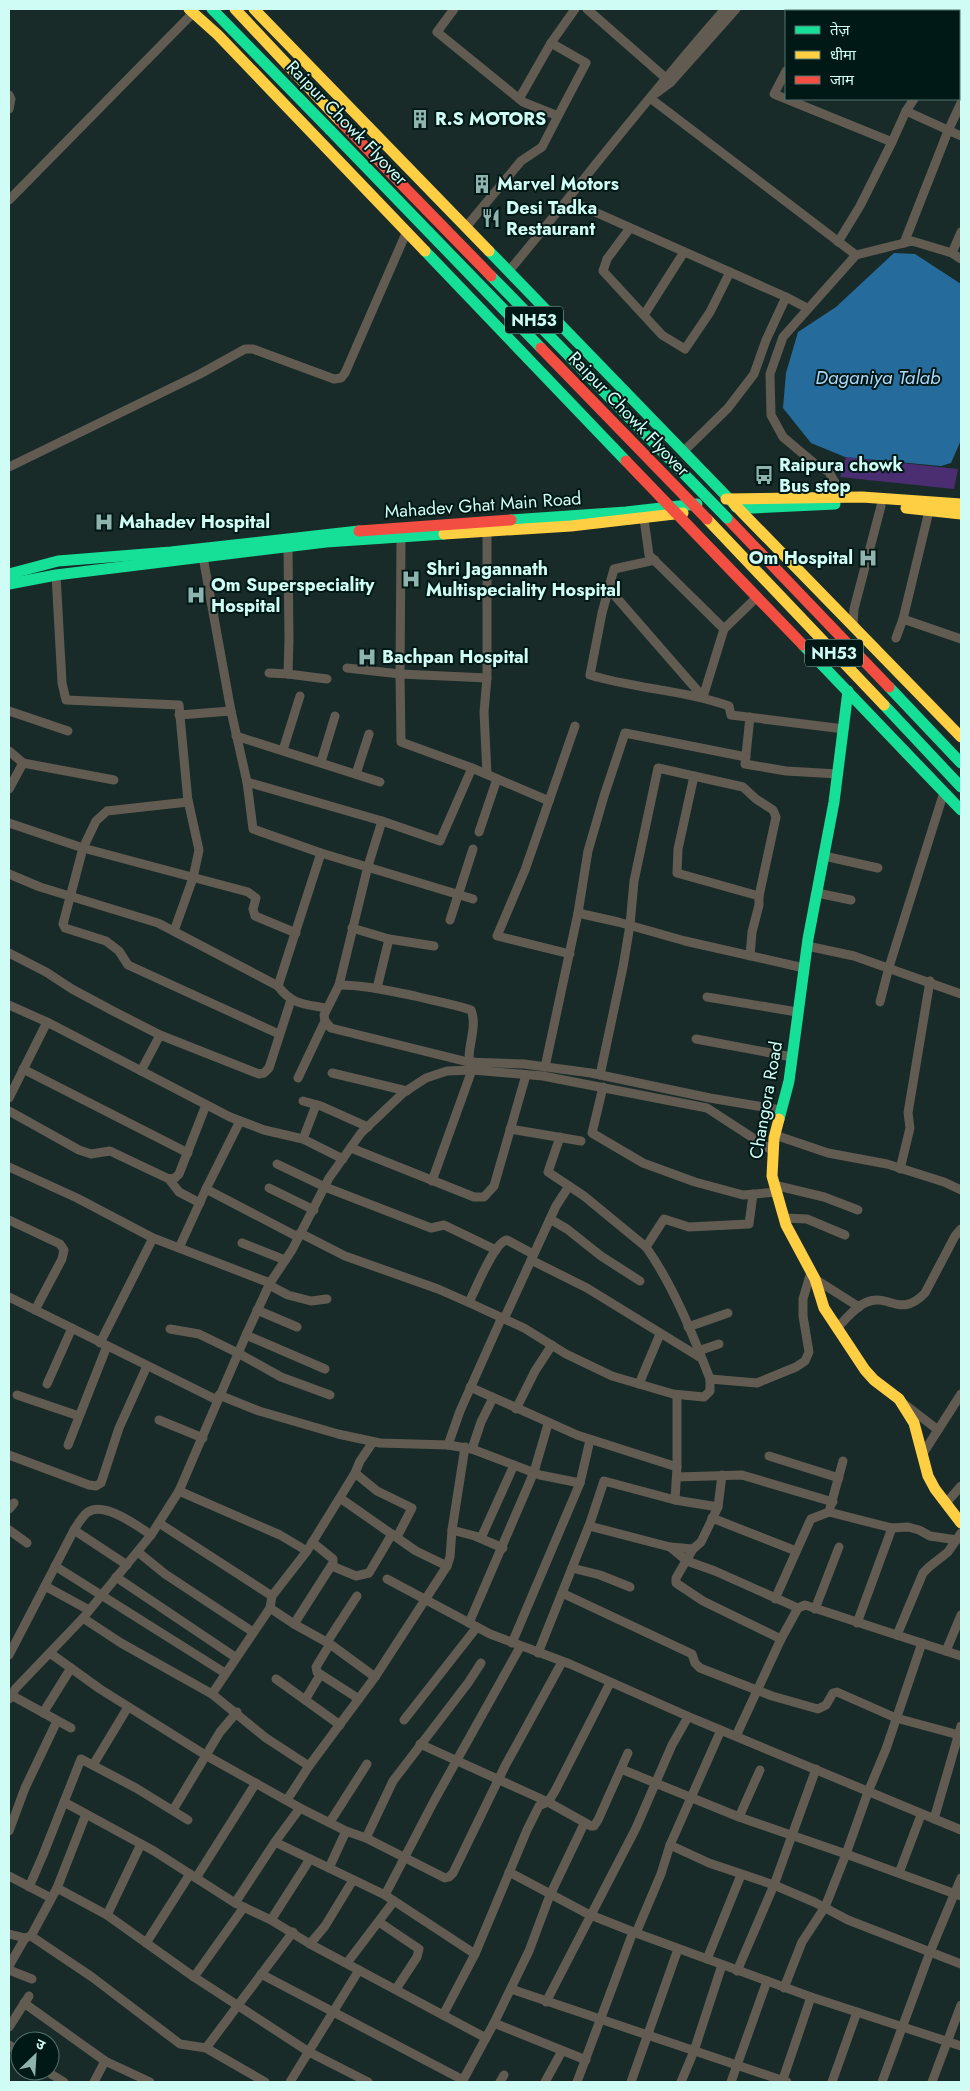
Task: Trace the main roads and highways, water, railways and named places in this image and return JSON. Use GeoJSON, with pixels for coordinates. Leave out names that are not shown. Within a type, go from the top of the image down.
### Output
{"type":"FeatureCollection","features":[{"type":"Feature","properties":{"kind":"main road","name":"NH53"},"geometry":{"type":"LineString","coordinates":[[212,9],[228,25]]}},
{"type":"Feature","properties":{"kind":"main road","name":"NH53"},"geometry":{"type":"LineString","coordinates":[[235,9],[263,37]]}},
{"type":"Feature","properties":{"kind":"main road"},"geometry":{"type":"LineString","coordinates":[[254,9],[961,736]]}},
{"type":"Feature","properties":{"kind":"main road"},"geometry":{"type":"LineString","coordinates":[[191,11],[218,35],[407,231],[961,810]]}},
{"type":"Feature","properties":{"kind":"main road"},"geometry":{"type":"LineString","coordinates":[[218,35],[228,25]]}},
{"type":"Feature","properties":{"kind":"main road","name":"Raipur Chowk Flyover"},"geometry":{"type":"LineString","coordinates":[[228,25],[707,519],[961,787]]}},
{"type":"Feature","properties":{"kind":"main road"},"geometry":{"type":"LineString","coordinates":[[263,37],[272,27]]}},
{"type":"Feature","properties":{"kind":"main road","name":"Raipur Chowk Flyover"},"geometry":{"type":"LineString","coordinates":[[263,37],[340,121],[720,511],[961,763]]}},
{"type":"Feature","properties":{"kind":"main road","name":"Mahadev Ghat Main Road"},"geometry":{"type":"LineString","coordinates":[[9,574],[58,561],[171,552],[324,534],[674,510],[734,503],[843,497],[961,504]]}},
{"type":"Feature","properties":{"kind":"main road"},"geometry":{"type":"LineString","coordinates":[[734,503],[753,508],[831,504],[881,506],[961,514]]}},
{"type":"Feature","properties":{"kind":"main road"},"geometry":{"type":"LineString","coordinates":[[9,584],[56,575],[288,547],[644,519],[674,510]]}},
{"type":"Feature","properties":{"kind":"main road","name":"Changora Road"},"geometry":{"type":"LineString","coordinates":[[848,691],[838,774],[807,946],[792,1057],[775,1135],[772,1176],[784,1218],[813,1275],[824,1308],[869,1375],[899,1399],[914,1423],[928,1476],[935,1489],[961,1523]]}},
{"type":"Feature","properties":{"kind":"water","name":"Daganiya Talab"},"geometry":{"type":"Polygon","coordinates":[[[894,253],[915,254],[961,284],[961,440],[951,463],[941,466],[845,457],[811,443],[783,408],[786,373],[798,332],[836,307],[894,253]]]}},
{"type":"Feature","properties":{"kind":"place","name":"R.S MOTORS"},"geometry":{"type":"Point","coordinates":[420,119]}},
{"type":"Feature","properties":{"kind":"place","name":"Marvel Motors"},"geometry":{"type":"Point","coordinates":[482,184]}},
{"type":"Feature","properties":{"kind":"place","name":"Desi Tadka Restaurant"},"geometry":{"type":"Point","coordinates":[491,218]}},
{"type":"Feature","properties":{"kind":"place","name":"Raipura chowk Bus stop"},"geometry":{"type":"Point","coordinates":[764,475]}},
{"type":"Feature","properties":{"kind":"place","name":"Mahadev Hospital"},"geometry":{"type":"Point","coordinates":[104,522]}},
{"type":"Feature","properties":{"kind":"place","name":"Om Hospital"},"geometry":{"type":"Point","coordinates":[868,558]}},
{"type":"Feature","properties":{"kind":"place","name":"Shri Jagannath Multispeciality Hospital"},"geometry":{"type":"Point","coordinates":[411,579]}},
{"type":"Feature","properties":{"kind":"place","name":"Om Superspeciality Hospital"},"geometry":{"type":"Point","coordinates":[196,595]}},
{"type":"Feature","properties":{"kind":"place","name":"Bachpan Hospital"},"geometry":{"type":"Point","coordinates":[367,657]}}]}
